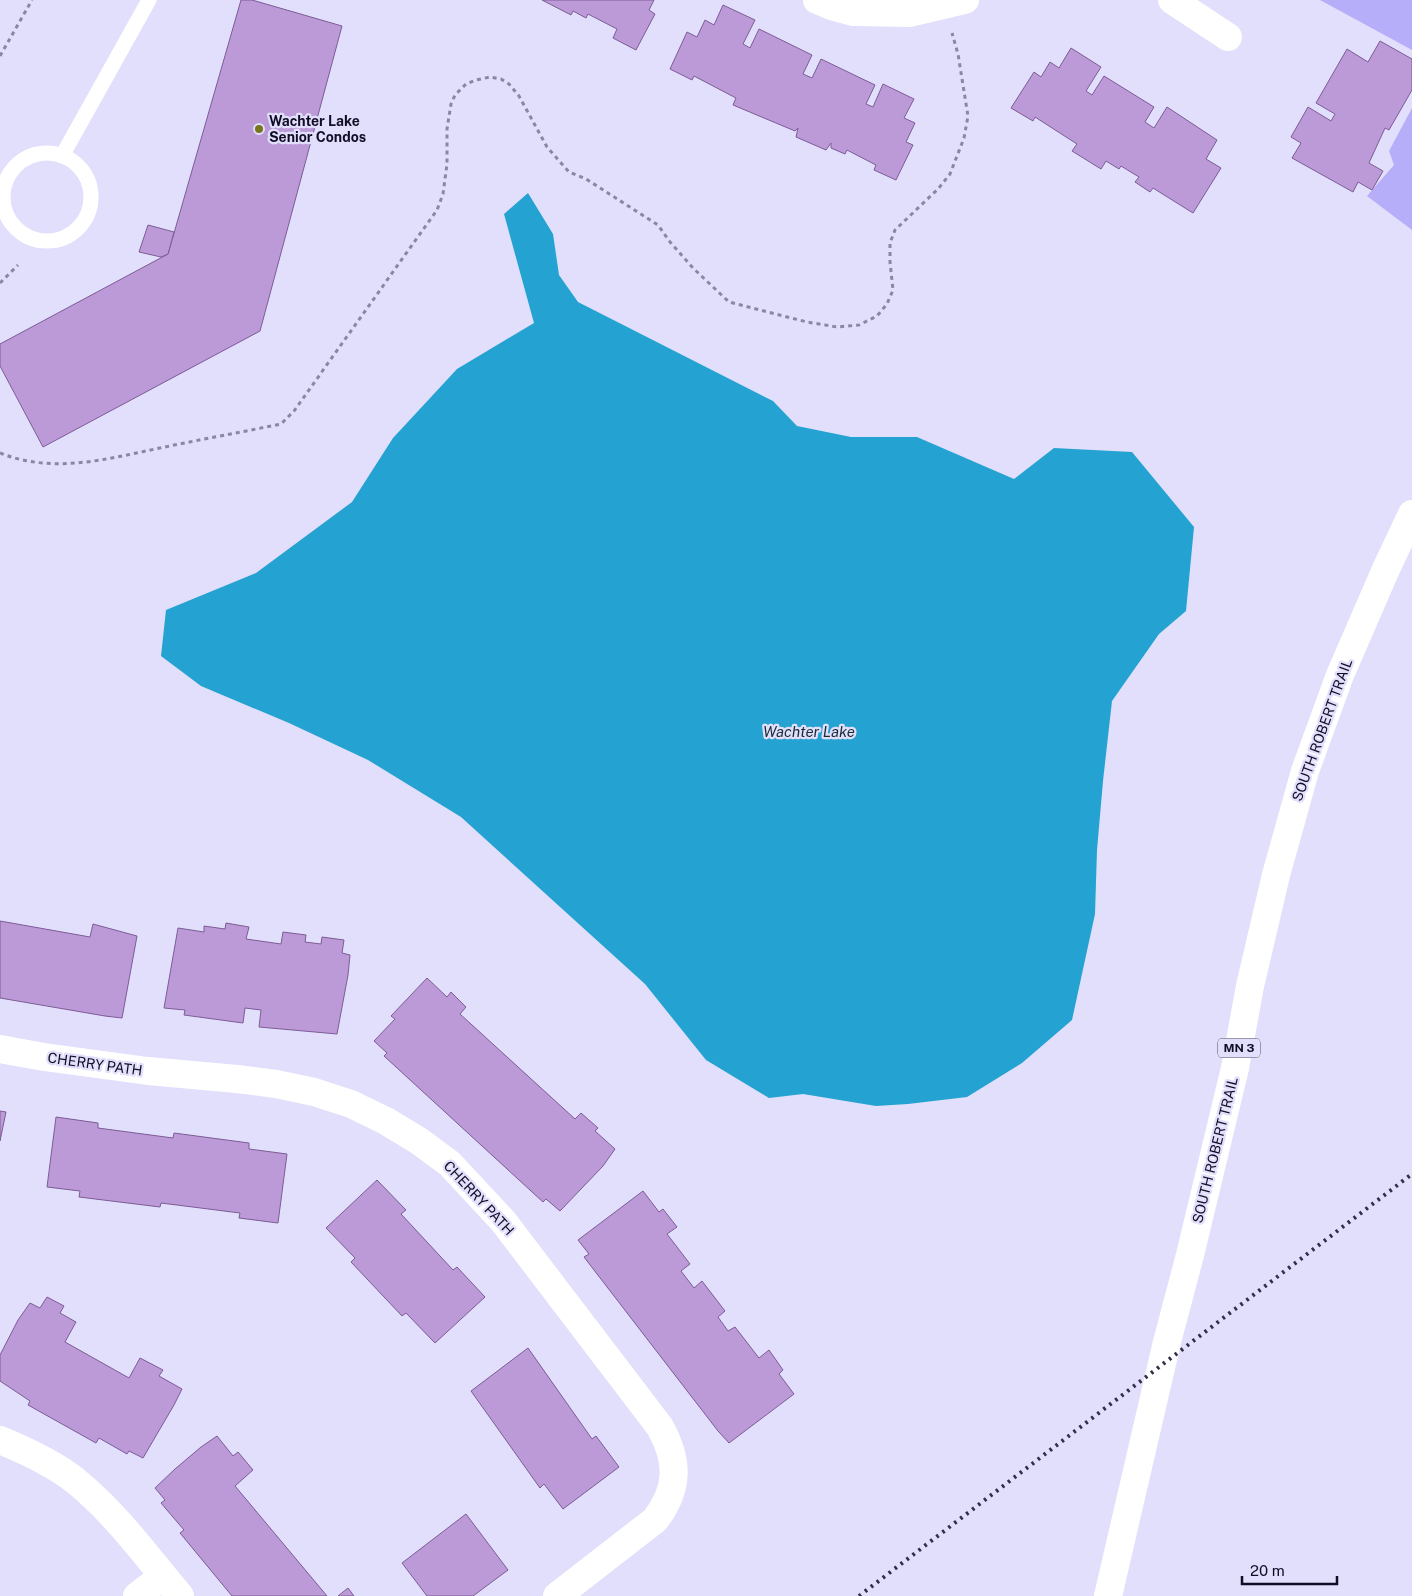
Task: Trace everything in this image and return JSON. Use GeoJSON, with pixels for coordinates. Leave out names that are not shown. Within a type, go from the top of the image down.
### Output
{"type":"FeatureCollection","features":[{"type":"Feature","properties":{"kind":"street"},"geometry":{"type":"LineString","coordinates":[[817,0],[830,6],[853,12],[910,13],[965,0]]}},
{"type":"Feature","properties":{"kind":"street"},"geometry":{"type":"LineString","coordinates":[[1172,0],[1228,37]]}},
{"type":"Feature","properties":{"kind":"street","name":"SOUTH ROBERT TRAIL"},"geometry":{"type":"LineString","coordinates":[[1108,1596],[1163,1358],[1235,1068],[1250,986],[1276,875],[1305,771],[1340,675],[1412,514]]}},
{"type":"Feature","properties":{"kind":"street","name":"CHERRY PATH"},"geometry":{"type":"LineString","coordinates":[[0,1049],[139,1070],[276,1084],[314,1092],[351,1104],[386,1121],[419,1141],[450,1164],[508,1228],[660,1427],[672,1453],[674,1481],[664,1509],[655,1520],[557,1596]]}},
{"type":"Feature","properties":{"kind":"street"},"geometry":{"type":"LineString","coordinates":[[0,1440],[21,1448],[76,1481],[123,1526],[172,1586],[137,1596]]}},
{"type":"Feature","properties":{"kind":"lane"},"geometry":{"type":"LineString","coordinates":[[62,156],[149,0]]}},
{"type":"Feature","properties":{"kind":"lane"},"geometry":{"type":"LineString","coordinates":[[40,153],[56,153],[62,156],[70,159],[82,169],[89,182],[92,197],[90,212],[82,226],[70,236],[56,241],[42,242],[29,238],[16,230],[8,219],[3,206],[2,184],[15,166],[26,157],[40,153]]}},
{"type":"Feature","properties":{"kind":"path"},"geometry":{"type":"LineString","coordinates":[[0,56],[32,0]]}},
{"type":"Feature","properties":{"kind":"path"},"geometry":{"type":"LineString","coordinates":[[0,453],[37,463],[79,464],[280,424],[294,411],[437,210],[444,194],[447,164],[447,129],[451,104],[455,95],[466,84],[490,77],[501,79],[509,84],[519,96],[547,146],[569,172],[586,179],[658,226],[693,268],[729,302],[814,323],[837,327],[859,325],[877,316],[887,304],[894,290],[890,262],[890,242],[895,230],[938,189],[950,174],[964,138],[968,116],[958,54],[950,28]]}},
{"type":"Feature","properties":{"kind":"path"},"geometry":{"type":"LineString","coordinates":[[0,283],[18,265]]}},
{"type":"Feature","properties":{"kind":"shaded area"},"geometry":{"type":"Polygon","coordinates":[[[1320,0],[1412,0],[1412,50],[1320,0]]]}},
{"type":"Feature","properties":{"kind":"shaded area"},"geometry":{"type":"Polygon","coordinates":[[[1412,108],[1412,230],[1367,196],[1394,165],[1389,151],[1412,108]]]}},
{"type":"Feature","properties":{"kind":"water","name":"Wachter Lake"},"geometry":{"type":"Polygon","coordinates":[[[528,193],[553,234],[559,275],[578,302],[773,401],[797,426],[851,437],[917,437],[1014,479],[1054,448],[1132,452],[1194,527],[1186,611],[1159,634],[1112,701],[1097,850],[1095,914],[1072,1020],[1022,1063],[967,1097],[876,1106],[803,1094],[769,1098],[706,1060],[645,984],[461,817],[368,760],[289,723],[201,686],[161,656],[166,610],[256,573],[352,502],[393,438],[457,369],[534,323],[504,214],[528,193]]]}},
{"type":"Feature","properties":{"kind":"building","name":"Wachter Lake Senior Condos"},"geometry":{"type":"Polygon","coordinates":[[[241,0],[252,0],[342,26],[260,331],[43,447],[0,366],[0,344],[168,254],[241,0]]]}},
{"type":"Feature","properties":{"kind":"building"},"geometry":{"type":"Polygon","coordinates":[[[542,0],[654,0],[649,10],[655,14],[636,50],[613,38],[617,29],[588,14],[586,18],[573,11],[571,15],[542,0]]]}},
{"type":"Feature","properties":{"kind":"building"},"geometry":{"type":"Polygon","coordinates":[[[723,5],[755,20],[743,44],[750,48],[759,29],[812,55],[803,74],[812,78],[821,59],[875,85],[866,104],[873,107],[883,84],[914,99],[904,118],[915,123],[906,142],[913,145],[896,180],[874,170],[876,165],[847,150],[845,154],[831,148],[831,143],[826,150],[796,137],[798,128],[795,131],[733,105],[736,98],[694,76],[692,80],[670,69],[687,32],[697,37],[705,20],[714,25],[723,5]]]}},
{"type":"Feature","properties":{"kind":"building"},"geometry":{"type":"Polygon","coordinates":[[[1380,41],[1412,59],[1412,90],[1389,130],[1385,128],[1369,163],[1383,171],[1372,190],[1358,182],[1353,192],[1292,158],[1301,143],[1291,137],[1308,107],[1331,121],[1335,114],[1316,103],[1347,49],[1368,62],[1380,41]]]}},
{"type":"Feature","properties":{"kind":"building"},"geometry":{"type":"Polygon","coordinates":[[[1071,48],[1101,67],[1086,91],[1092,95],[1104,76],[1154,107],[1145,122],[1154,128],[1167,107],[1217,140],[1206,159],[1221,168],[1193,213],[1153,188],[1150,192],[1135,182],[1139,177],[1121,166],[1119,169],[1106,161],[1101,169],[1072,151],[1077,144],[1035,117],[1033,121],[1011,108],[1034,72],[1041,77],[1050,62],[1059,68],[1071,48]]]}},
{"type":"Feature","properties":{"kind":"building"},"geometry":{"type":"Polygon","coordinates":[[[148,225],[174,232],[168,254],[161,257],[139,252],[148,225]]]}},
{"type":"Feature","properties":{"kind":"building"},"geometry":{"type":"Polygon","coordinates":[[[0,921],[90,937],[93,924],[137,936],[122,1018],[0,998],[0,921]]]}},
{"type":"Feature","properties":{"kind":"building"},"geometry":{"type":"Polygon","coordinates":[[[226,923],[249,927],[246,939],[281,944],[283,932],[306,935],[305,942],[321,944],[322,937],[344,940],[342,953],[350,955],[337,1034],[259,1027],[261,1010],[245,1008],[243,1023],[184,1015],[185,1010],[164,1008],[178,928],[204,932],[204,926],[225,929],[226,923]]]}},
{"type":"Feature","properties":{"kind":"building"},"geometry":{"type":"Polygon","coordinates":[[[427,978],[447,997],[451,992],[466,1007],[460,1014],[575,1119],[581,1113],[598,1128],[595,1131],[615,1149],[603,1166],[560,1211],[546,1199],[543,1202],[384,1056],[387,1053],[374,1041],[395,1019],[391,1016],[427,978]]]}},
{"type":"Feature","properties":{"kind":"building"},"geometry":{"type":"Polygon","coordinates":[[[0,1111],[6,1112],[0,1141],[0,1111]]]}},
{"type":"Feature","properties":{"kind":"building"},"geometry":{"type":"Polygon","coordinates":[[[56,1117],[98,1123],[98,1128],[173,1138],[174,1133],[249,1143],[249,1149],[287,1154],[278,1223],[239,1218],[240,1213],[161,1203],[160,1207],[79,1197],[80,1191],[47,1187],[56,1117]]]}},
{"type":"Feature","properties":{"kind":"building"},"geometry":{"type":"Polygon","coordinates":[[[377,1180],[406,1210],[401,1214],[453,1270],[457,1267],[485,1297],[435,1343],[406,1313],[402,1316],[351,1262],[355,1258],[326,1228],[377,1180]]]}},
{"type":"Feature","properties":{"kind":"building"},"geometry":{"type":"Polygon","coordinates":[[[643,1191],[659,1212],[663,1209],[677,1227],[667,1234],[690,1264],[681,1271],[694,1288],[702,1281],[725,1311],[718,1317],[728,1331],[735,1327],[759,1358],[769,1350],[783,1370],[779,1374],[794,1394],[729,1443],[584,1257],[589,1254],[578,1240],[643,1191]]]}},
{"type":"Feature","properties":{"kind":"building"},"geometry":{"type":"Polygon","coordinates":[[[47,1297],[64,1306],[60,1313],[76,1322],[65,1342],[129,1378],[140,1358],[163,1370],[159,1376],[182,1389],[143,1458],[129,1451],[127,1454],[99,1438],[96,1443],[28,1405],[30,1401],[0,1381],[0,1355],[18,1320],[30,1303],[40,1308],[47,1297]]]}},
{"type":"Feature","properties":{"kind":"building"},"geometry":{"type":"Polygon","coordinates":[[[528,1348],[592,1439],[596,1436],[619,1467],[563,1509],[544,1484],[540,1488],[471,1391],[528,1348]]]}},
{"type":"Feature","properties":{"kind":"building"},"geometry":{"type":"Polygon","coordinates":[[[217,1436],[233,1456],[238,1452],[253,1470],[235,1486],[327,1596],[232,1596],[180,1533],[184,1530],[161,1503],[165,1500],[155,1488],[201,1447],[217,1436]]]}},
{"type":"Feature","properties":{"kind":"building"},"geometry":{"type":"Polygon","coordinates":[[[466,1514],[508,1570],[473,1596],[427,1596],[402,1563],[466,1514]]]}},
{"type":"Feature","properties":{"kind":"building"},"geometry":{"type":"Polygon","coordinates":[[[348,1588],[354,1596],[338,1596],[348,1588]]]}},
{"type":"Feature","properties":{"kind":"railway"},"geometry":{"type":"LineString","coordinates":[[859,1596],[1412,1174]]}},
{"type":"Feature","properties":{"kind":"place","name":"Wachter Lake Senior Condos"},"geometry":{"type":"Point","coordinates":[259,129]}}]}
